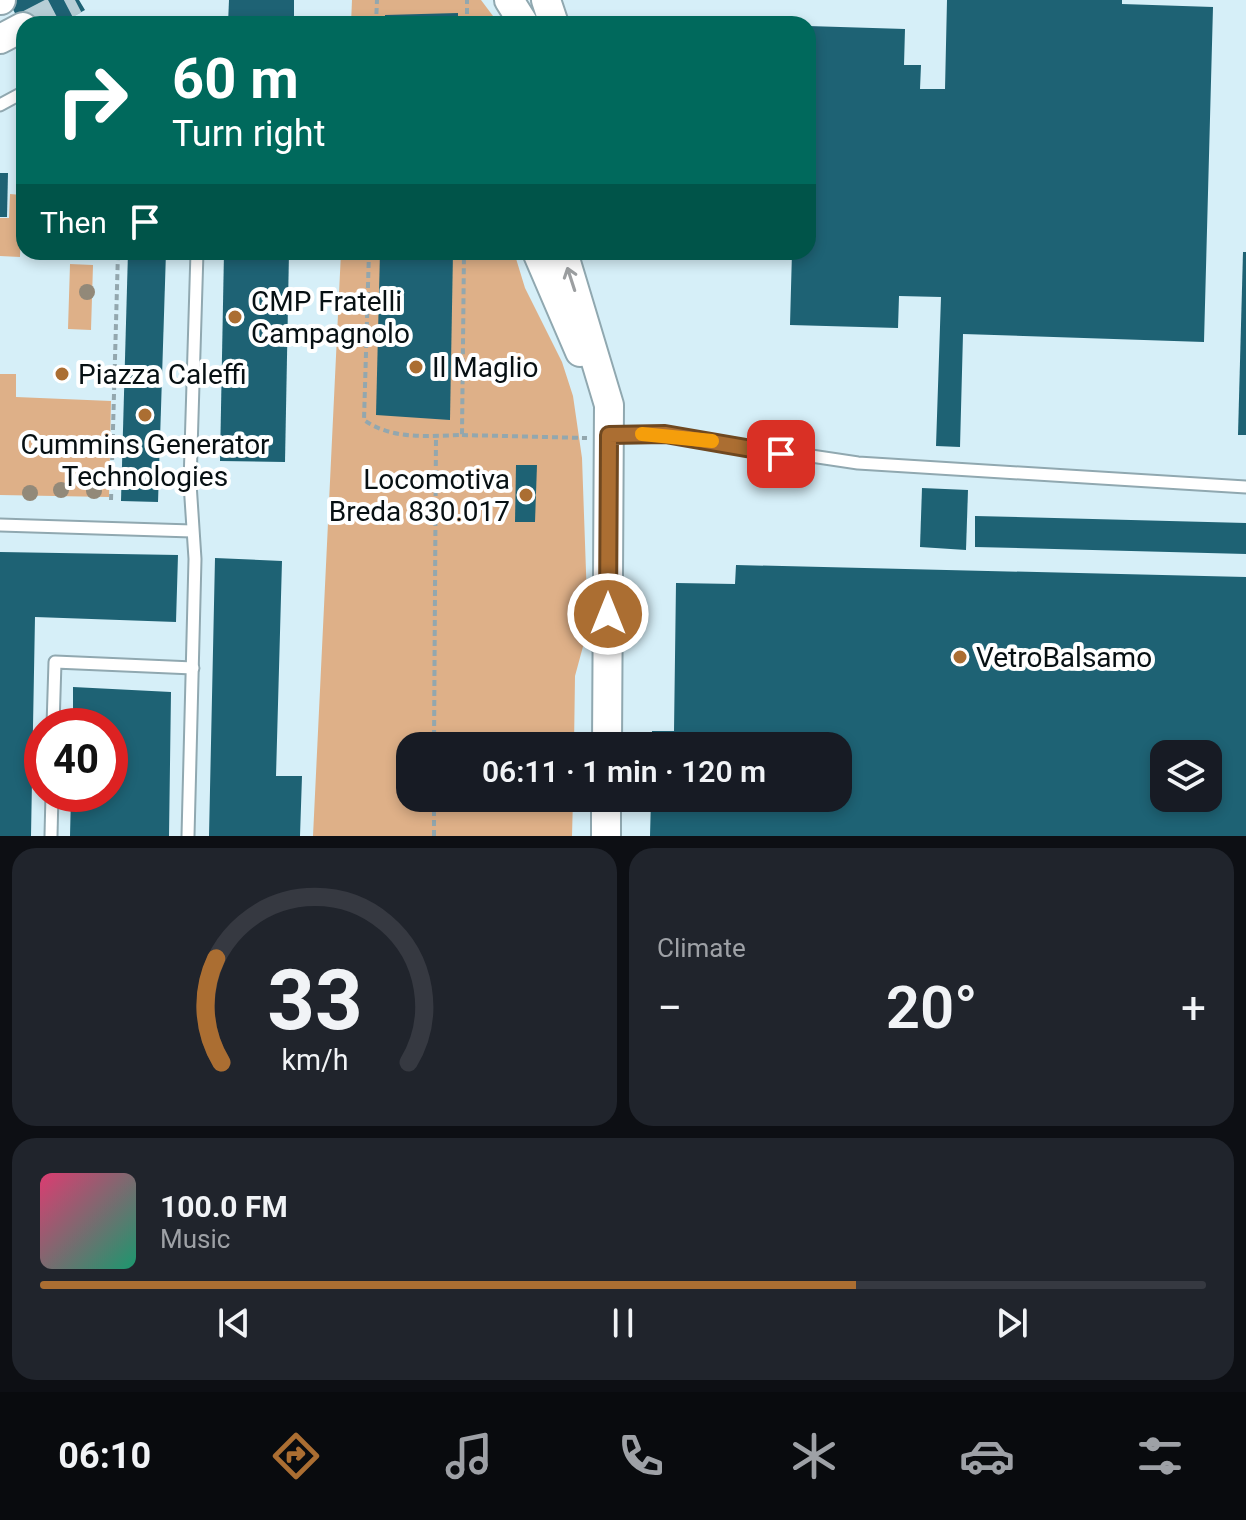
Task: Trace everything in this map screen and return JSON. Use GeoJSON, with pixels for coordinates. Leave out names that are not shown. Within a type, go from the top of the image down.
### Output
{"type":"FeatureCollection","features":[{"type":"Feature","properties":{"kind":"street"},"geometry":{"type":"LineString","coordinates":[[541,260],[587,366],[609,435]]}},
{"type":"Feature","properties":{"kind":"street"},"geometry":{"type":"LineString","coordinates":[[565,260],[606,390],[609,435],[607,732]]}},
{"type":"Feature","properties":{"kind":"street"},"geometry":{"type":"LineString","coordinates":[[606,812],[606,836]]}},
{"type":"Feature","properties":{"kind":"lane"},"geometry":{"type":"LineString","coordinates":[[188,836],[193,668],[190,483],[197,260]]}},
{"type":"Feature","properties":{"kind":"lane"},"geometry":{"type":"LineString","coordinates":[[609,435],[665,434],[858,463],[1246,487]]}},
{"type":"Feature","properties":{"kind":"lane"},"geometry":{"type":"LineString","coordinates":[[0,525],[192,531]]}},
{"type":"Feature","properties":{"kind":"lane"},"geometry":{"type":"LineString","coordinates":[[54,708],[55,662],[193,668]]}},
{"type":"Feature","properties":{"kind":"lane"},"geometry":{"type":"LineString","coordinates":[[51,836],[52,812]]}},
{"type":"Feature","properties":{"kind":"path"},"geometry":{"type":"LineString","coordinates":[[111,500],[118,260]]}},
{"type":"Feature","properties":{"kind":"path"},"geometry":{"type":"LineString","coordinates":[[369,260],[364,420],[382,433],[564,440],[609,435]]}},
{"type":"Feature","properties":{"kind":"path"},"geometry":{"type":"LineString","coordinates":[[462,435],[464,260]]}},
{"type":"Feature","properties":{"kind":"path"},"geometry":{"type":"LineString","coordinates":[[434,732],[436,436]]}},
{"type":"Feature","properties":{"kind":"path"},"geometry":{"type":"LineString","coordinates":[[434,812],[434,836]]}},
{"type":"Feature","properties":{"kind":"shaded area"},"geometry":{"type":"Polygon","coordinates":[[[352,0],[481,0],[493,16],[351,16],[352,0]]]}},
{"type":"Feature","properties":{"kind":"shaded area"},"geometry":{"type":"Polygon","coordinates":[[[10,194],[16,194],[16,257],[0,256],[0,218],[9,218],[10,194]]]}},
{"type":"Feature","properties":{"kind":"shaded area"},"geometry":{"type":"Polygon","coordinates":[[[341,260],[516,260],[525,288],[562,362],[573,396],[582,458],[588,628],[575,676],[574,732],[396,732],[396,812],[573,812],[572,836],[313,836],[341,260]]]}},
{"type":"Feature","properties":{"kind":"shaded area"},"geometry":{"type":"Polygon","coordinates":[[[70,264],[93,265],[91,330],[68,329],[70,264]]]}},
{"type":"Feature","properties":{"kind":"shaded area"},"geometry":{"type":"Polygon","coordinates":[[[0,374],[16,374],[16,397],[111,401],[109,497],[0,495],[0,374]]]}},
{"type":"Feature","properties":{"kind":"building"},"geometry":{"type":"Polygon","coordinates":[[[8,0],[79,0],[85,10],[74,16],[17,16],[8,0]]]}},
{"type":"Feature","properties":{"kind":"building"},"geometry":{"type":"Polygon","coordinates":[[[229,0],[294,0],[294,16],[228,16],[229,0]]]}},
{"type":"Feature","properties":{"kind":"building"},"geometry":{"type":"Polygon","coordinates":[[[947,0],[1122,0],[1122,4],[1213,7],[1204,342],[963,334],[960,447],[936,446],[941,297],[899,296],[898,328],[790,325],[792,260],[816,260],[816,26],[905,29],[904,65],[921,65],[920,89],[945,89],[947,0]]]}},
{"type":"Feature","properties":{"kind":"building"},"geometry":{"type":"Polygon","coordinates":[[[458,13],[458,16],[385,15],[458,13]]]}},
{"type":"Feature","properties":{"kind":"building"},"geometry":{"type":"Polygon","coordinates":[[[0,173],[8,173],[7,217],[0,217],[0,173]]]}},
{"type":"Feature","properties":{"kind":"building"},"geometry":{"type":"Polygon","coordinates":[[[1243,252],[1246,252],[1246,435],[1238,435],[1243,252]]]}},
{"type":"Feature","properties":{"kind":"building"},"geometry":{"type":"Polygon","coordinates":[[[128,260],[166,260],[158,502],[121,501],[128,260]]]}},
{"type":"Feature","properties":{"kind":"building"},"geometry":{"type":"Polygon","coordinates":[[[224,260],[289,260],[285,462],[220,461],[224,260]]]}},
{"type":"Feature","properties":{"kind":"building"},"geometry":{"type":"Polygon","coordinates":[[[380,260],[453,260],[450,420],[376,415],[380,260]]]}},
{"type":"Feature","properties":{"kind":"building"},"geometry":{"type":"Polygon","coordinates":[[[516,465],[537,465],[535,522],[515,522],[516,465]]]}},
{"type":"Feature","properties":{"kind":"building"},"geometry":{"type":"Polygon","coordinates":[[[922,488],[968,490],[966,550],[920,547],[922,488]]]}},
{"type":"Feature","properties":{"kind":"building"},"geometry":{"type":"Polygon","coordinates":[[[975,516],[1246,523],[1246,554],[975,547],[975,516]]]}},
{"type":"Feature","properties":{"kind":"building"},"geometry":{"type":"Polygon","coordinates":[[[0,552],[178,555],[176,622],[35,617],[33,708],[24,708],[24,812],[31,812],[31,836],[0,836],[0,552]]]}},
{"type":"Feature","properties":{"kind":"building"},"geometry":{"type":"Polygon","coordinates":[[[215,558],[282,561],[276,776],[302,776],[300,836],[209,836],[215,558]]]}},
{"type":"Feature","properties":{"kind":"building","name":"VetroBalsamo"},"geometry":{"type":"Polygon","coordinates":[[[736,565],[1246,577],[1246,836],[650,836],[651,812],[852,812],[852,732],[652,732],[674,731],[676,583],[735,584],[736,565]]]}},
{"type":"Feature","properties":{"kind":"building"},"geometry":{"type":"Polygon","coordinates":[[[73,687],[171,692],[169,836],[70,836],[71,812],[128,812],[128,708],[73,708],[73,687]]]}},
{"type":"Feature","properties":{"kind":"tunnel"},"geometry":{"type":"LineString","coordinates":[[44,16],[75,0]]}},
{"type":"Feature","properties":{"kind":"slow traffic"},"geometry":{"type":"LineString","coordinates":[[642,434],[712,441]]}},
{"type":"Feature","properties":{"kind":"place","name":"CMP Fratelli Campagnolo"},"geometry":{"type":"Point","coordinates":[235,317]}},
{"type":"Feature","properties":{"kind":"place","name":"Il Maglio"},"geometry":{"type":"Point","coordinates":[416,367]}},
{"type":"Feature","properties":{"kind":"place","name":"Piazza Caleffi"},"geometry":{"type":"Point","coordinates":[62,374]}},
{"type":"Feature","properties":{"kind":"place","name":"Cummins Generator Technologies"},"geometry":{"type":"Point","coordinates":[145,415]}},
{"type":"Feature","properties":{"kind":"place","name":"Locomotiva Breda 830.017"},"geometry":{"type":"Point","coordinates":[526,495]}},
{"type":"Feature","properties":{"kind":"place","name":"VetroBalsamo"},"geometry":{"type":"Point","coordinates":[960,657]}},
{"type":"Feature","properties":{"kind":"route"},"geometry":{"type":"LineString","coordinates":[[608,614],[609,435],[665,434],[781,454]]}}]}
